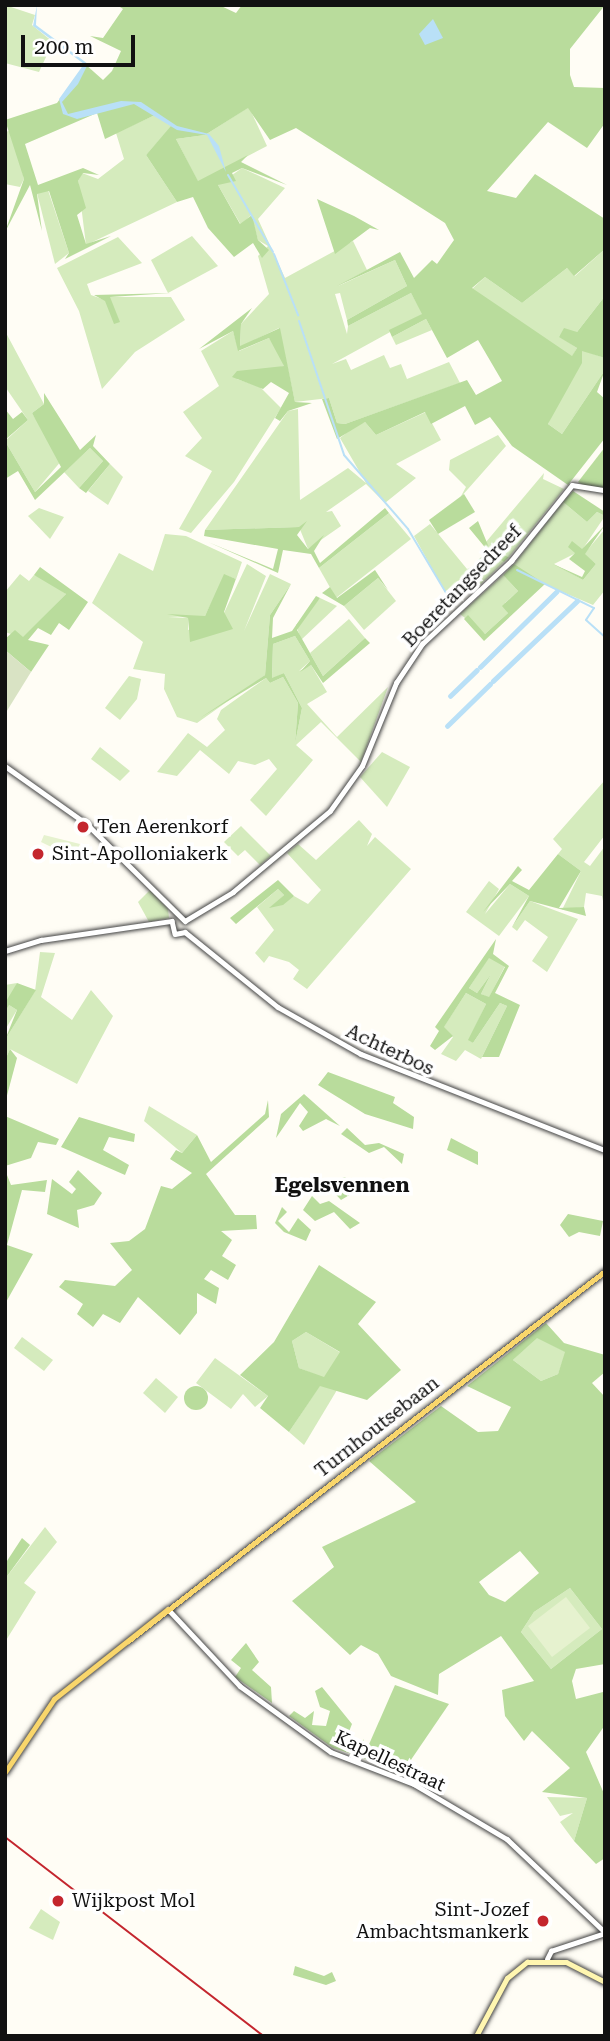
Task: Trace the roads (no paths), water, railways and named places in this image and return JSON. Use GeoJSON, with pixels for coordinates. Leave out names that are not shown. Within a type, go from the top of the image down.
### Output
{"type":"FeatureCollection","features":[{"type":"Feature","properties":{"kind":"main road","name":"Turnhoutsebaan"},"geometry":{"type":"LineString","coordinates":[[5,1772],[54,1699],[605,1270]]}},
{"type":"Feature","properties":{"kind":"main road"},"geometry":{"type":"LineString","coordinates":[[476,2036],[510,1975],[547,1959],[574,1964],[605,1982]]}},
{"type":"Feature","properties":{"kind":"street","name":"Boeretangsedreef"},"geometry":{"type":"LineString","coordinates":[[185,921],[233,892],[335,806],[362,766],[412,657],[511,561],[572,485],[605,491]]}},
{"type":"Feature","properties":{"kind":"street","name":"Achterbos"},"geometry":{"type":"LineString","coordinates":[[5,766],[87,824],[174,919],[185,921]]}},
{"type":"Feature","properties":{"kind":"street","name":"Achterbos"},"geometry":{"type":"LineString","coordinates":[[174,919],[175,934],[185,932],[278,1007],[361,1054],[605,1150]]}},
{"type":"Feature","properties":{"kind":"street"},"geometry":{"type":"LineString","coordinates":[[5,951],[59,937],[174,919]]}},
{"type":"Feature","properties":{"kind":"street"},"geometry":{"type":"LineString","coordinates":[[185,921],[185,932]]}},
{"type":"Feature","properties":{"kind":"street","name":"Kapellestraat"},"geometry":{"type":"LineString","coordinates":[[169,1609],[240,1686],[331,1752],[414,1784],[507,1839],[605,1932]]}},
{"type":"Feature","properties":{"kind":"street"},"geometry":{"type":"LineString","coordinates":[[547,1959],[551,1951],[605,1932]]}},
{"type":"Feature","properties":{"kind":"water"},"geometry":{"type":"Polygon","coordinates":[[[37,5],[36,25],[88,64],[78,84],[62,102],[68,114],[121,101],[141,102],[177,126],[209,134],[219,146],[226,172],[207,135],[177,130],[134,104],[77,119],[63,114],[59,99],[84,64],[33,26],[37,5]]]}},
{"type":"Feature","properties":{"kind":"water"},"geometry":{"type":"Polygon","coordinates":[[[433,19],[443,38],[425,45],[419,34],[433,19]]]}},
{"type":"Feature","properties":{"kind":"waterway"},"geometry":{"type":"LineString","coordinates":[[228,175],[273,252]]}},
{"type":"Feature","properties":{"kind":"waterway"},"geometry":{"type":"LineString","coordinates":[[274,254],[298,315]]}},
{"type":"Feature","properties":{"kind":"waterway"},"geometry":{"type":"LineString","coordinates":[[299,321],[344,455],[408,529],[451,601]]}},
{"type":"Feature","properties":{"kind":"waterway"},"geometry":{"type":"LineString","coordinates":[[517,570],[594,608],[586,620],[605,637]]}},
{"type":"Feature","properties":{"kind":"waterway"},"geometry":{"type":"LineString","coordinates":[[480,667],[556,592]]}},
{"type":"Feature","properties":{"kind":"waterway"},"geometry":{"type":"LineString","coordinates":[[493,681],[577,601]]}},
{"type":"Feature","properties":{"kind":"waterway"},"geometry":{"type":"LineString","coordinates":[[450,696],[477,670]]}},
{"type":"Feature","properties":{"kind":"waterway"},"geometry":{"type":"LineString","coordinates":[[447,726],[490,684]]}},
{"type":"Feature","properties":{"kind":"railway"},"geometry":{"type":"LineString","coordinates":[[5,1837],[263,2036]]}},
{"type":"Feature","properties":{"kind":"place","name":"Ten Aerenkorf"},"geometry":{"type":"Point","coordinates":[83,827]}},
{"type":"Feature","properties":{"kind":"place","name":"Sint-Apolloniakerk"},"geometry":{"type":"Point","coordinates":[38,854]}},
{"type":"Feature","properties":{"kind":"place","name":"Wijkpost Mol"},"geometry":{"type":"Point","coordinates":[58,1901]}},
{"type":"Feature","properties":{"kind":"place","name":"Sint-Jozef Ambachtsmankerk"},"geometry":{"type":"Point","coordinates":[543,1921]}},
{"type":"Feature","properties":{"kind":"district","name":"Egelsvennen"},"geometry":{"type":"Point","coordinates":[342,1185]}}]}
